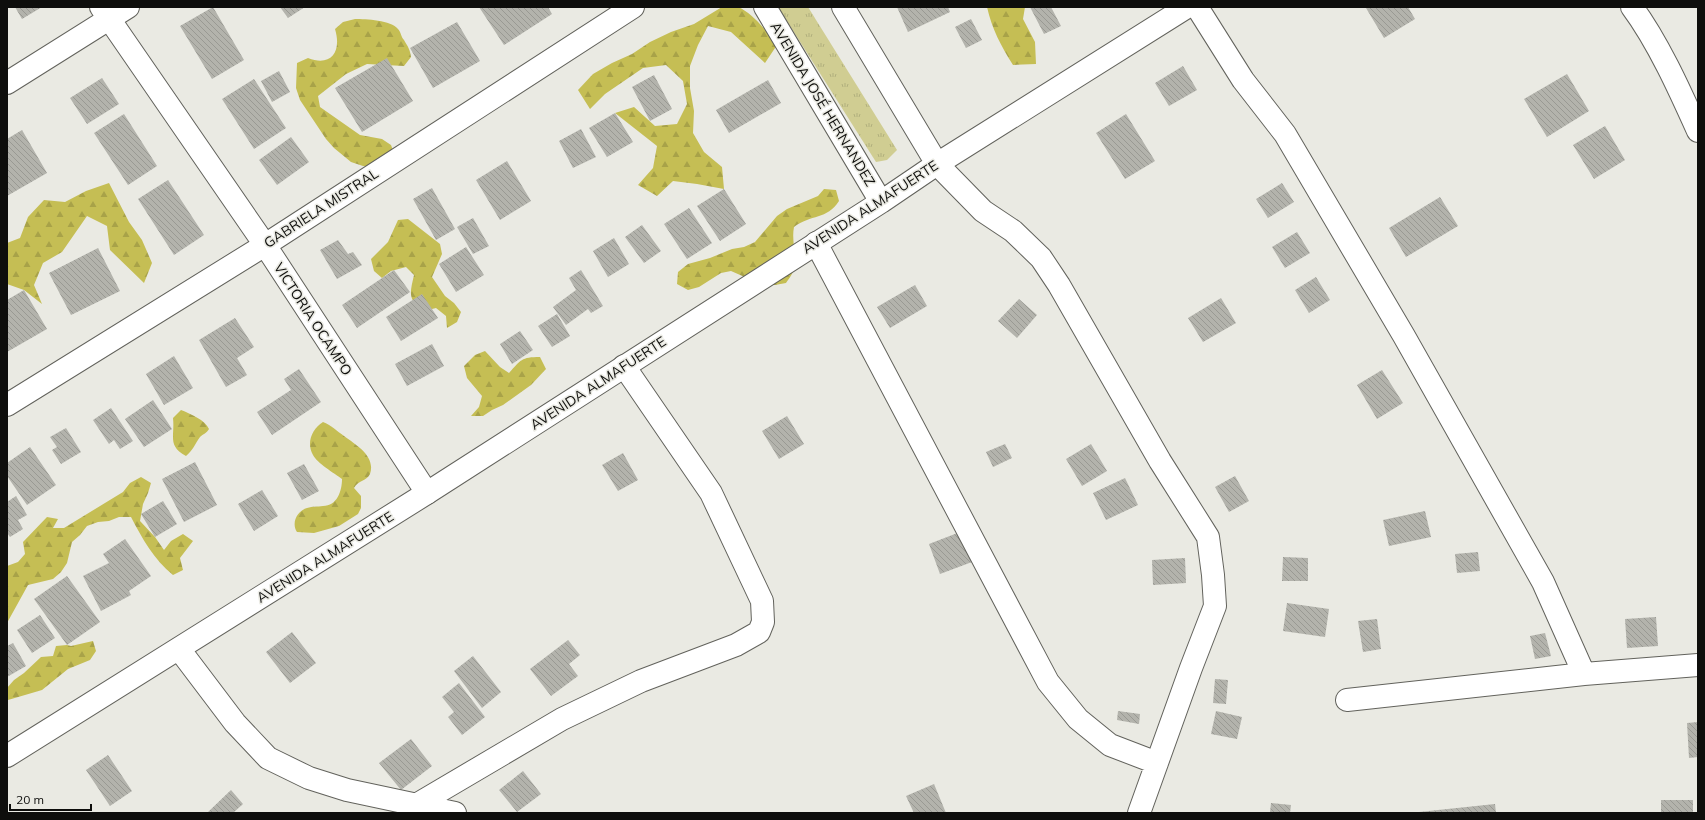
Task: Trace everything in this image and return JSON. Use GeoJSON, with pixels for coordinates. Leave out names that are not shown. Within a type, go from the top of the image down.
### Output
{"type":"FeatureCollection","features":[{"type":"Feature","properties":{"kind":"street"},"geometry":{"type":"LineString","coordinates":[[7,83],[105,13],[128,7]]}},
{"type":"Feature","properties":{"kind":"street","name":"GABRIELA MISTRAL"},"geometry":{"type":"LineString","coordinates":[[7,405],[265,245],[633,7]]}},
{"type":"Feature","properties":{"kind":"street","name":"AVENIDA JOSÉ HERNANDEZ"},"geometry":{"type":"LineString","coordinates":[[765,7],[881,202]]}},
{"type":"Feature","properties":{"kind":"street"},"geometry":{"type":"LineString","coordinates":[[843,7],[937,164],[983,210],[1013,231],[1041,258],[1059,285],[1160,461],[1208,537],[1213,575],[1214,606],[1139,813]]}},
{"type":"Feature","properties":{"kind":"street","name":"AVENIDA ALMAFUERTE"},"geometry":{"type":"LineString","coordinates":[[7,756],[426,494],[881,202],[937,164],[1187,7]]}},
{"type":"Feature","properties":{"kind":"street"},"geometry":{"type":"LineString","coordinates":[[1197,7],[1243,80],[1285,134],[1404,336],[1543,582],[1584,674]]}},
{"type":"Feature","properties":{"kind":"street"},"geometry":{"type":"LineString","coordinates":[[1632,7],[1643,21],[1682,96],[1698,131]]}},
{"type":"Feature","properties":{"kind":"street","name":"VICTORIA OCAMPO"},"geometry":{"type":"LineString","coordinates":[[105,13],[265,245],[426,494]]}},
{"type":"Feature","properties":{"kind":"street"},"geometry":{"type":"LineString","coordinates":[[816,243],[1048,682],[1078,719],[1110,745],[1157,763]]}},
{"type":"Feature","properties":{"kind":"street"},"geometry":{"type":"LineString","coordinates":[[416,805],[562,719],[641,681],[736,645],[759,632],[763,622],[762,601],[711,493],[624,366]]}},
{"type":"Feature","properties":{"kind":"street"},"geometry":{"type":"LineString","coordinates":[[179,649],[235,723],[268,758],[309,778],[347,790],[455,813]]}},
{"type":"Feature","properties":{"kind":"street"},"geometry":{"type":"LineString","coordinates":[[1346,700],[1584,674],[1698,665]]}},
{"type":"Feature","properties":{"kind":"green space"},"geometry":{"type":"Polygon","coordinates":[[[722,7],[738,7],[744,10],[760,24],[777,45],[765,63],[731,32],[708,26],[698,45],[690,66],[690,88],[694,111],[693,133],[704,152],[722,167],[724,189],[673,181],[657,196],[638,185],[653,168],[657,146],[615,113],[634,107],[655,126],[677,124],[687,104],[683,81],[666,65],[643,68],[605,94],[590,109],[578,90],[593,74],[612,63],[632,54],[650,42],[671,32],[694,24],[722,7]]]}},
{"type":"Feature","properties":{"kind":"green space"},"geometry":{"type":"Polygon","coordinates":[[[778,7],[808,7],[897,150],[887,160],[876,162],[778,7]]]}},
{"type":"Feature","properties":{"kind":"green space"},"geometry":{"type":"Polygon","coordinates":[[[987,7],[1025,7],[1023,19],[1035,42],[1036,64],[1013,65],[997,37],[991,23],[987,7]]]}},
{"type":"Feature","properties":{"kind":"green space"},"geometry":{"type":"Polygon","coordinates":[[[355,19],[384,22],[395,26],[408,46],[411,57],[404,66],[367,64],[346,74],[318,96],[320,107],[360,135],[382,139],[391,145],[395,156],[375,167],[363,166],[351,162],[334,148],[326,139],[300,100],[296,88],[297,63],[308,58],[323,60],[333,56],[336,51],[337,44],[335,29],[343,22],[355,19]]]}},
{"type":"Feature","properties":{"kind":"green space"},"geometry":{"type":"Polygon","coordinates":[[[109,183],[129,222],[142,240],[152,263],[144,283],[110,250],[107,226],[87,216],[62,252],[43,263],[34,285],[42,304],[24,290],[7,284],[7,243],[20,238],[28,217],[44,200],[65,202],[86,191],[109,183]]]}},
{"type":"Feature","properties":{"kind":"green space"},"geometry":{"type":"Polygon","coordinates":[[[824,189],[836,190],[839,201],[834,207],[824,214],[800,223],[794,227],[793,238],[795,261],[793,272],[786,283],[763,285],[731,271],[721,273],[699,287],[688,290],[677,284],[678,272],[688,264],[710,258],[732,249],[744,247],[755,242],[777,216],[787,209],[818,196],[824,189]]]}},
{"type":"Feature","properties":{"kind":"green space"},"geometry":{"type":"Polygon","coordinates":[[[408,219],[440,244],[442,254],[432,277],[445,296],[454,303],[461,312],[457,322],[447,328],[446,316],[436,308],[424,311],[412,300],[411,287],[414,275],[406,267],[391,271],[382,278],[374,271],[371,259],[388,242],[398,220],[408,219]]]}},
{"type":"Feature","properties":{"kind":"green space"},"geometry":{"type":"Polygon","coordinates":[[[485,351],[500,367],[509,373],[519,362],[529,358],[540,357],[546,369],[531,385],[503,405],[483,416],[471,416],[479,407],[482,396],[467,378],[464,366],[475,355],[485,351]]]}},
{"type":"Feature","properties":{"kind":"green space"},"geometry":{"type":"Polygon","coordinates":[[[181,410],[201,420],[209,429],[200,437],[186,456],[176,448],[173,440],[173,418],[181,410]]]}},
{"type":"Feature","properties":{"kind":"green space"},"geometry":{"type":"Polygon","coordinates":[[[323,422],[334,428],[354,443],[368,456],[371,468],[370,474],[354,488],[361,496],[361,508],[358,514],[339,526],[314,533],[297,532],[295,529],[295,521],[300,512],[309,507],[328,505],[335,501],[340,493],[342,479],[315,458],[310,446],[313,432],[323,422]]]}},
{"type":"Feature","properties":{"kind":"green space"},"geometry":{"type":"Polygon","coordinates":[[[141,477],[151,483],[143,504],[140,521],[155,537],[164,550],[171,541],[183,534],[193,541],[180,558],[183,570],[173,575],[160,563],[149,548],[131,517],[119,517],[109,521],[98,522],[87,526],[72,542],[67,563],[61,572],[53,579],[28,585],[7,623],[7,566],[18,562],[25,554],[23,542],[47,517],[58,519],[53,528],[64,528],[123,492],[130,483],[141,477]]]}},
{"type":"Feature","properties":{"kind":"green space"},"geometry":{"type":"Polygon","coordinates":[[[93,641],[96,651],[90,660],[68,669],[42,690],[8,700],[7,688],[14,680],[41,657],[53,656],[56,646],[71,646],[93,641]]]}},
{"type":"Feature","properties":{"kind":"building"},"geometry":{"type":"Polygon","coordinates":[[[15,7],[42,7],[22,19],[15,7]]]}},
{"type":"Feature","properties":{"kind":"building"},"geometry":{"type":"Polygon","coordinates":[[[213,7],[244,60],[212,79],[180,26],[213,7]]]}},
{"type":"Feature","properties":{"kind":"building"},"geometry":{"type":"Polygon","coordinates":[[[280,7],[305,7],[288,18],[280,7]]]}},
{"type":"Feature","properties":{"kind":"building"},"geometry":{"type":"Polygon","coordinates":[[[479,7],[548,7],[552,14],[504,45],[479,7]]]}},
{"type":"Feature","properties":{"kind":"building"},"geometry":{"type":"Polygon","coordinates":[[[897,7],[948,7],[950,12],[908,32],[897,7]]]}},
{"type":"Feature","properties":{"kind":"building"},"geometry":{"type":"Polygon","coordinates":[[[1030,7],[1051,7],[1061,26],[1044,34],[1030,7]]]}},
{"type":"Feature","properties":{"kind":"building"},"geometry":{"type":"Polygon","coordinates":[[[1408,7],[1415,19],[1384,38],[1366,8],[1408,7]]]}},
{"type":"Feature","properties":{"kind":"building"},"geometry":{"type":"Polygon","coordinates":[[[971,19],[982,40],[966,48],[955,27],[971,19]]]}},
{"type":"Feature","properties":{"kind":"building"},"geometry":{"type":"Polygon","coordinates":[[[457,22],[480,61],[433,88],[410,48],[457,22]]]}},
{"type":"Feature","properties":{"kind":"building"},"geometry":{"type":"Polygon","coordinates":[[[387,58],[413,101],[362,132],[335,88],[387,58]]]}},
{"type":"Feature","properties":{"kind":"building"},"geometry":{"type":"Polygon","coordinates":[[[1183,66],[1197,90],[1169,106],[1155,83],[1183,66]]]}},
{"type":"Feature","properties":{"kind":"building"},"geometry":{"type":"Polygon","coordinates":[[[279,71],[290,92],[272,102],[261,81],[279,71]]]}},
{"type":"Feature","properties":{"kind":"building"},"geometry":{"type":"Polygon","coordinates":[[[1567,74],[1589,111],[1547,137],[1524,99],[1567,74]]]}},
{"type":"Feature","properties":{"kind":"building"},"geometry":{"type":"Polygon","coordinates":[[[654,75],[672,109],[650,121],[632,87],[654,75]]]}},
{"type":"Feature","properties":{"kind":"building"},"geometry":{"type":"Polygon","coordinates":[[[102,78],[119,104],[87,124],[70,98],[102,78]]]}},
{"type":"Feature","properties":{"kind":"building"},"geometry":{"type":"Polygon","coordinates":[[[254,79],[286,128],[254,149],[222,99],[254,79]]]}},
{"type":"Feature","properties":{"kind":"building"},"geometry":{"type":"Polygon","coordinates":[[[768,80],[781,103],[729,133],[716,110],[768,80]]]}},
{"type":"Feature","properties":{"kind":"building"},"geometry":{"type":"Polygon","coordinates":[[[615,113],[633,142],[607,157],[589,128],[615,113]]]}},
{"type":"Feature","properties":{"kind":"building"},"geometry":{"type":"Polygon","coordinates":[[[124,114],[157,166],[128,185],[94,133],[124,114]]]}},
{"type":"Feature","properties":{"kind":"building"},"geometry":{"type":"Polygon","coordinates":[[[1126,114],[1155,161],[1125,179],[1096,133],[1126,114]]]}},
{"type":"Feature","properties":{"kind":"building"},"geometry":{"type":"Polygon","coordinates":[[[1605,126],[1625,160],[1594,179],[1573,145],[1605,126]]]}},
{"type":"Feature","properties":{"kind":"building"},"geometry":{"type":"Polygon","coordinates":[[[581,129],[596,157],[573,168],[559,141],[581,129]]]}},
{"type":"Feature","properties":{"kind":"building"},"geometry":{"type":"Polygon","coordinates":[[[22,130],[47,173],[7,196],[7,139],[22,130]]]}},
{"type":"Feature","properties":{"kind":"building"},"geometry":{"type":"Polygon","coordinates":[[[291,137],[309,162],[277,185],[259,160],[291,137]]]}},
{"type":"Feature","properties":{"kind":"building"},"geometry":{"type":"Polygon","coordinates":[[[507,161],[531,201],[500,220],[476,180],[507,161]]]}},
{"type":"Feature","properties":{"kind":"building"},"geometry":{"type":"Polygon","coordinates":[[[168,180],[204,235],[174,255],[138,199],[168,180]]]}},
{"type":"Feature","properties":{"kind":"building"},"geometry":{"type":"Polygon","coordinates":[[[1282,183],[1294,202],[1268,218],[1256,199],[1282,183]]]}},
{"type":"Feature","properties":{"kind":"building"},"geometry":{"type":"Polygon","coordinates":[[[432,188],[455,229],[436,240],[413,199],[432,188]]]}},
{"type":"Feature","properties":{"kind":"building"},"geometry":{"type":"Polygon","coordinates":[[[724,189],[746,224],[720,241],[697,206],[724,189]]]}},
{"type":"Feature","properties":{"kind":"building"},"geometry":{"type":"Polygon","coordinates":[[[1440,197],[1458,226],[1406,257],[1389,228],[1440,197]]]}},
{"type":"Feature","properties":{"kind":"building"},"geometry":{"type":"Polygon","coordinates":[[[689,208],[712,243],[687,259],[664,224],[689,208]]]}},
{"type":"Feature","properties":{"kind":"building"},"geometry":{"type":"Polygon","coordinates":[[[473,218],[489,246],[473,254],[457,227],[473,218]]]}},
{"type":"Feature","properties":{"kind":"building"},"geometry":{"type":"Polygon","coordinates":[[[642,225],[661,251],[644,263],[625,237],[642,225]]]}},
{"type":"Feature","properties":{"kind":"building"},"geometry":{"type":"Polygon","coordinates":[[[1297,232],[1310,253],[1285,268],[1272,247],[1297,232]]]}},
{"type":"Feature","properties":{"kind":"building"},"geometry":{"type":"Polygon","coordinates":[[[614,238],[629,264],[608,277],[593,251],[614,238]]]}},
{"type":"Feature","properties":{"kind":"building"},"geometry":{"type":"Polygon","coordinates":[[[338,240],[348,254],[353,252],[362,265],[337,279],[320,250],[338,240]]]}},
{"type":"Feature","properties":{"kind":"building"},"geometry":{"type":"Polygon","coordinates":[[[466,247],[484,275],[456,292],[439,264],[466,247]]]}},
{"type":"Feature","properties":{"kind":"building"},"geometry":{"type":"Polygon","coordinates":[[[98,248],[120,291],[71,315],[49,273],[98,248]]]}},
{"type":"Feature","properties":{"kind":"building"},"geometry":{"type":"Polygon","coordinates":[[[394,270],[410,292],[357,328],[342,305],[394,270]]]}},
{"type":"Feature","properties":{"kind":"building"},"geometry":{"type":"Polygon","coordinates":[[[581,270],[603,306],[591,313],[588,309],[566,325],[553,307],[576,290],[569,278],[581,270]]]}},
{"type":"Feature","properties":{"kind":"building"},"geometry":{"type":"Polygon","coordinates":[[[1316,277],[1330,300],[1309,313],[1295,290],[1316,277]]]}},
{"type":"Feature","properties":{"kind":"building"},"geometry":{"type":"Polygon","coordinates":[[[915,285],[927,306],[890,328],[877,307],[915,285]]]}},
{"type":"Feature","properties":{"kind":"building"},"geometry":{"type":"Polygon","coordinates":[[[24,290],[47,329],[7,352],[7,300],[24,290]]]}},
{"type":"Feature","properties":{"kind":"building"},"geometry":{"type":"Polygon","coordinates":[[[422,294],[438,318],[401,341],[386,317],[422,294]]]}},
{"type":"Feature","properties":{"kind":"building"},"geometry":{"type":"Polygon","coordinates":[[[1221,298],[1236,323],[1203,342],[1188,318],[1221,298]]]}},
{"type":"Feature","properties":{"kind":"building"},"geometry":{"type":"Polygon","coordinates":[[[1019,299],[1037,315],[1017,338],[998,321],[1019,299]]]}},
{"type":"Feature","properties":{"kind":"building"},"geometry":{"type":"Polygon","coordinates":[[[557,314],[570,336],[552,347],[538,326],[557,314]]]}},
{"type":"Feature","properties":{"kind":"building"},"geometry":{"type":"Polygon","coordinates":[[[235,318],[254,347],[237,358],[247,375],[226,387],[199,340],[235,318]]]}},
{"type":"Feature","properties":{"kind":"building"},"geometry":{"type":"Polygon","coordinates":[[[520,331],[533,350],[512,364],[500,344],[520,331]]]}},
{"type":"Feature","properties":{"kind":"building"},"geometry":{"type":"Polygon","coordinates":[[[432,344],[444,366],[407,386],[395,364],[432,344]]]}},
{"type":"Feature","properties":{"kind":"building"},"geometry":{"type":"Polygon","coordinates":[[[174,356],[193,388],[164,405],[146,374],[174,356]]]}},
{"type":"Feature","properties":{"kind":"building"},"geometry":{"type":"Polygon","coordinates":[[[299,369],[321,402],[272,435],[257,412],[291,390],[284,379],[299,369]]]}},
{"type":"Feature","properties":{"kind":"building"},"geometry":{"type":"Polygon","coordinates":[[[1382,370],[1403,403],[1377,419],[1357,385],[1382,370]]]}},
{"type":"Feature","properties":{"kind":"building"},"geometry":{"type":"Polygon","coordinates":[[[153,400],[172,429],[144,447],[125,419],[153,400]]]}},
{"type":"Feature","properties":{"kind":"building"},"geometry":{"type":"Polygon","coordinates":[[[111,408],[133,441],[120,449],[114,440],[109,444],[93,420],[111,408]]]}},
{"type":"Feature","properties":{"kind":"building"},"geometry":{"type":"Polygon","coordinates":[[[787,416],[804,444],[779,459],[762,431],[787,416]]]}},
{"type":"Feature","properties":{"kind":"building"},"geometry":{"type":"Polygon","coordinates":[[[66,428],[81,452],[61,464],[52,450],[57,447],[50,437],[66,428]]]}},
{"type":"Feature","properties":{"kind":"building"},"geometry":{"type":"Polygon","coordinates":[[[1005,444],[1012,458],[993,467],[986,452],[1005,444]]]}},
{"type":"Feature","properties":{"kind":"building"},"geometry":{"type":"Polygon","coordinates":[[[1091,444],[1107,471],[1082,486],[1066,459],[1091,444]]]}},
{"type":"Feature","properties":{"kind":"building"},"geometry":{"type":"Polygon","coordinates":[[[30,447],[56,485],[27,505],[7,476],[7,463],[30,447]]]}},
{"type":"Feature","properties":{"kind":"building"},"geometry":{"type":"Polygon","coordinates":[[[623,453],[638,480],[618,491],[602,465],[623,453]]]}},
{"type":"Feature","properties":{"kind":"building"},"geometry":{"type":"Polygon","coordinates":[[[195,462],[217,505],[184,522],[162,479],[195,462]]]}},
{"type":"Feature","properties":{"kind":"building"},"geometry":{"type":"Polygon","coordinates":[[[304,464],[319,491],[302,500],[287,473],[304,464]]]}},
{"type":"Feature","properties":{"kind":"building"},"geometry":{"type":"Polygon","coordinates":[[[1235,476],[1249,501],[1229,512],[1215,487],[1235,476]]]}},
{"type":"Feature","properties":{"kind":"building"},"geometry":{"type":"Polygon","coordinates":[[[1125,478],[1138,505],[1106,520],[1093,493],[1125,478]]]}},
{"type":"Feature","properties":{"kind":"building"},"geometry":{"type":"Polygon","coordinates":[[[262,490],[278,516],[254,531],[238,504],[262,490]]]}},
{"type":"Feature","properties":{"kind":"building"},"geometry":{"type":"Polygon","coordinates":[[[16,496],[27,515],[18,520],[23,529],[10,537],[7,533],[7,502],[16,496]]]}},
{"type":"Feature","properties":{"kind":"building"},"geometry":{"type":"Polygon","coordinates":[[[163,501],[177,524],[155,537],[141,514],[163,501]]]}},
{"type":"Feature","properties":{"kind":"building"},"geometry":{"type":"Polygon","coordinates":[[[1425,511],[1431,537],[1389,546],[1383,520],[1425,511]]]}},
{"type":"Feature","properties":{"kind":"building"},"geometry":{"type":"Polygon","coordinates":[[[960,532],[972,562],[940,574],[929,544],[960,532]]]}},
{"type":"Feature","properties":{"kind":"building"},"geometry":{"type":"Polygon","coordinates":[[[125,539],[151,576],[129,591],[131,595],[101,611],[83,576],[109,563],[103,554],[125,539]]]}},
{"type":"Feature","properties":{"kind":"building"},"geometry":{"type":"Polygon","coordinates":[[[1478,552],[1480,571],[1457,573],[1455,554],[1478,552]]]}},
{"type":"Feature","properties":{"kind":"building"},"geometry":{"type":"Polygon","coordinates":[[[1283,557],[1308,558],[1308,581],[1282,581],[1283,557]]]}},
{"type":"Feature","properties":{"kind":"building"},"geometry":{"type":"Polygon","coordinates":[[[1185,558],[1186,583],[1153,585],[1152,560],[1185,558]]]}},
{"type":"Feature","properties":{"kind":"building"},"geometry":{"type":"Polygon","coordinates":[[[67,576],[100,622],[67,645],[34,599],[67,576]]]}},
{"type":"Feature","properties":{"kind":"building"},"geometry":{"type":"Polygon","coordinates":[[[1287,603],[1329,609],[1325,637],[1283,631],[1287,603]]]}},
{"type":"Feature","properties":{"kind":"building"},"geometry":{"type":"Polygon","coordinates":[[[40,615],[55,638],[32,653],[17,630],[40,615]]]}},
{"type":"Feature","properties":{"kind":"building"},"geometry":{"type":"Polygon","coordinates":[[[1656,617],[1658,646],[1627,648],[1625,619],[1656,617]]]}},
{"type":"Feature","properties":{"kind":"building"},"geometry":{"type":"Polygon","coordinates":[[[1377,619],[1381,649],[1363,652],[1358,621],[1377,619]]]}},
{"type":"Feature","properties":{"kind":"building"},"geometry":{"type":"Polygon","coordinates":[[[292,632],[316,663],[290,683],[266,652],[292,632]]]}},
{"type":"Feature","properties":{"kind":"building"},"geometry":{"type":"Polygon","coordinates":[[[1545,633],[1551,656],[1535,659],[1530,636],[1545,633]]]}},
{"type":"Feature","properties":{"kind":"building"},"geometry":{"type":"Polygon","coordinates":[[[568,640],[580,655],[569,664],[578,676],[551,696],[530,669],[568,640]]]}},
{"type":"Feature","properties":{"kind":"building"},"geometry":{"type":"Polygon","coordinates":[[[13,643],[26,666],[7,677],[7,646],[13,643]]]}},
{"type":"Feature","properties":{"kind":"building"},"geometry":{"type":"Polygon","coordinates":[[[473,656],[501,692],[482,708],[454,671],[473,656]]]}},
{"type":"Feature","properties":{"kind":"building"},"geometry":{"type":"Polygon","coordinates":[[[1215,679],[1228,680],[1226,704],[1213,703],[1215,679]]]}},
{"type":"Feature","properties":{"kind":"building"},"geometry":{"type":"Polygon","coordinates":[[[459,683],[485,717],[462,735],[448,717],[454,712],[442,697],[459,683]]]}},
{"type":"Feature","properties":{"kind":"building"},"geometry":{"type":"Polygon","coordinates":[[[1118,711],[1140,714],[1139,724],[1117,720],[1118,711]]]}},
{"type":"Feature","properties":{"kind":"building"},"geometry":{"type":"Polygon","coordinates":[[[1216,711],[1242,717],[1237,739],[1211,734],[1216,711]]]}},
{"type":"Feature","properties":{"kind":"building"},"geometry":{"type":"Polygon","coordinates":[[[1698,722],[1698,757],[1689,758],[1687,723],[1698,722]]]}},
{"type":"Feature","properties":{"kind":"building"},"geometry":{"type":"Polygon","coordinates":[[[411,739],[432,766],[401,790],[379,763],[411,739]]]}},
{"type":"Feature","properties":{"kind":"building"},"geometry":{"type":"Polygon","coordinates":[[[108,755],[132,791],[110,806],[86,770],[108,755]]]}},
{"type":"Feature","properties":{"kind":"building"},"geometry":{"type":"Polygon","coordinates":[[[523,771],[541,794],[517,812],[499,790],[523,771]]]}},
{"type":"Feature","properties":{"kind":"building"},"geometry":{"type":"Polygon","coordinates":[[[934,784],[946,813],[914,813],[906,796],[934,784]]]}},
{"type":"Feature","properties":{"kind":"building"},"geometry":{"type":"Polygon","coordinates":[[[231,790],[243,804],[233,813],[208,812],[231,790]]]}},
{"type":"Feature","properties":{"kind":"building"},"geometry":{"type":"Polygon","coordinates":[[[1661,800],[1693,800],[1693,813],[1661,813],[1661,800]]]}},
{"type":"Feature","properties":{"kind":"building"},"geometry":{"type":"Polygon","coordinates":[[[1271,803],[1291,805],[1290,813],[1270,812],[1271,803]]]}},
{"type":"Feature","properties":{"kind":"building"},"geometry":{"type":"Polygon","coordinates":[[[1495,804],[1496,813],[1419,813],[1419,812],[1495,804]]]}}]}
